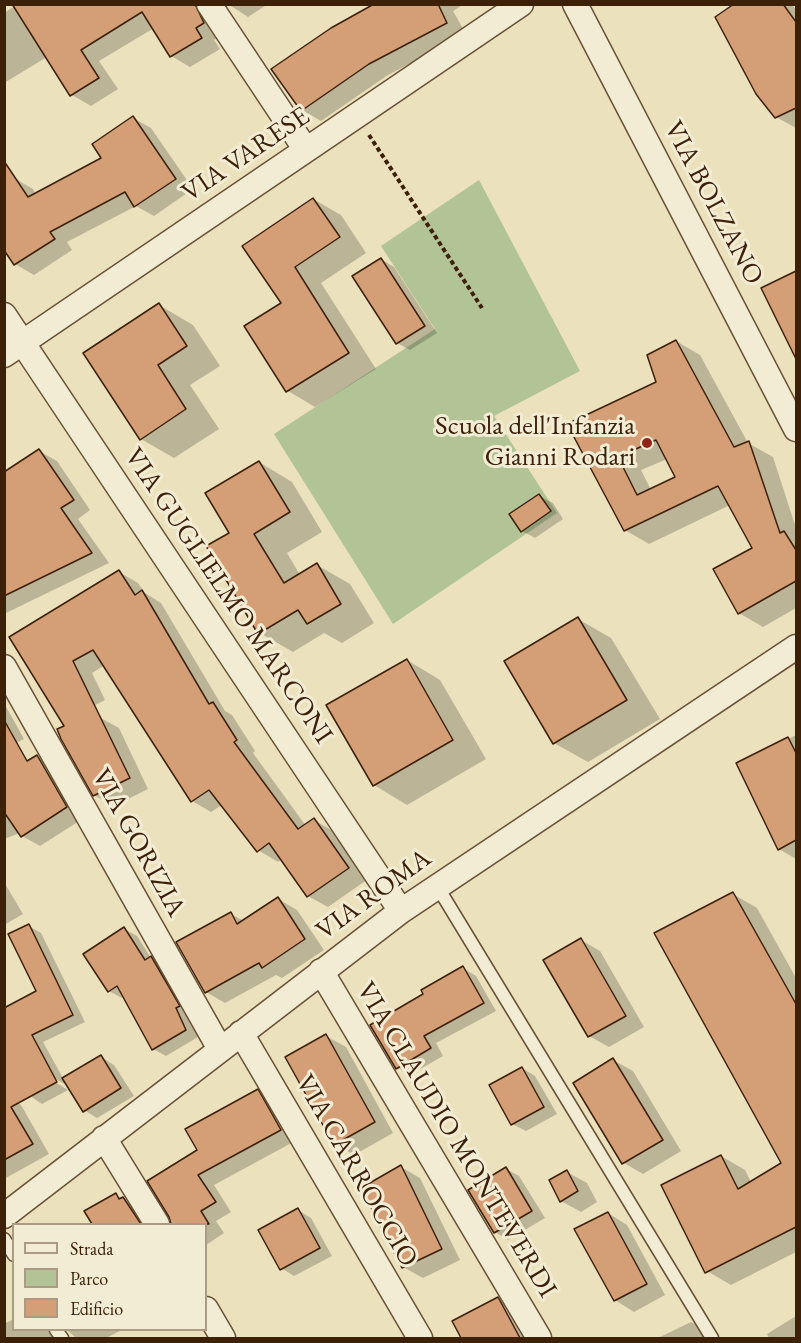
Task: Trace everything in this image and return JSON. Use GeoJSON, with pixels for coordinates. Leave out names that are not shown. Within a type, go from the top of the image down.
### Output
{"type":"FeatureCollection","features":[{"type":"Feature","properties":{"kind":"street"},"geometry":{"type":"LineString","coordinates":[[209,4],[306,150]]}},
{"type":"Feature","properties":{"kind":"street","name":"VIA VARESE"},"geometry":{"type":"LineString","coordinates":[[14,349],[520,4]]}},
{"type":"Feature","properties":{"kind":"street","name":"VIA BOLZANO"},"geometry":{"type":"LineString","coordinates":[[575,4],[796,429]]}},
{"type":"Feature","properties":{"kind":"street","name":"VIA GUGLIELMO MARCONI"},"geometry":{"type":"LineString","coordinates":[[4,315],[14,349],[401,911]]}},
{"type":"Feature","properties":{"kind":"street","name":"VIA ROMA"},"geometry":{"type":"LineString","coordinates":[[4,1216],[401,911],[796,647]]}},
{"type":"Feature","properties":{"kind":"street","name":"VIA GORIZIA"},"geometry":{"type":"LineString","coordinates":[[4,667],[220,1049]]}},
{"type":"Feature","properties":{"kind":"street","name":"VIA CLAUDIO MONTEVERDI"},"geometry":{"type":"LineString","coordinates":[[321,971],[539,1338]]}},
{"type":"Feature","properties":{"kind":"street","name":"VIA CARROCCIO"},"geometry":{"type":"LineString","coordinates":[[241,1033],[420,1338]]}},
{"type":"Feature","properties":{"kind":"street"},"geometry":{"type":"LineString","coordinates":[[104,1138],[156,1223]]}},
{"type":"Feature","properties":{"kind":"street"},"geometry":{"type":"LineString","coordinates":[[207,1311],[223,1338]]}},
{"type":"Feature","properties":{"kind":"lane"},"geometry":{"type":"LineString","coordinates":[[437,886],[712,1338]]}},
{"type":"Feature","properties":{"kind":"lane"},"geometry":{"type":"LineString","coordinates":[[4,1239],[12,1252]]}},
{"type":"Feature","properties":{"kind":"path"},"geometry":{"type":"LineString","coordinates":[[357,116],[482,308]]}},
{"type":"Feature","properties":{"kind":"green space"},"geometry":{"type":"Polygon","coordinates":[[[479,180],[580,371],[494,416],[557,513],[393,624],[274,434],[435,329],[381,246],[479,180]]]}},
{"type":"Feature","properties":{"kind":"building"},"geometry":{"type":"Polygon","coordinates":[[[12,4],[195,4],[204,23],[196,28],[202,38],[170,57],[142,12],[81,50],[99,78],[70,96],[12,4]]]}},
{"type":"Feature","properties":{"kind":"building"},"geometry":{"type":"Polygon","coordinates":[[[374,4],[438,4],[447,23],[369,64],[301,111],[271,69],[331,28],[374,4]]]}},
{"type":"Feature","properties":{"kind":"building"},"geometry":{"type":"Polygon","coordinates":[[[734,4],[783,4],[796,22],[796,108],[775,118],[756,94],[715,17],[734,4]]]}},
{"type":"Feature","properties":{"kind":"building"},"geometry":{"type":"Polygon","coordinates":[[[133,116],[176,179],[134,207],[125,192],[50,232],[55,239],[14,265],[4,250],[4,161],[28,197],[101,158],[92,144],[133,116]]]}},
{"type":"Feature","properties":{"kind":"building"},"geometry":{"type":"Polygon","coordinates":[[[313,198],[340,237],[295,267],[349,353],[286,392],[244,326],[281,303],[242,246],[313,198]]]}},
{"type":"Feature","properties":{"kind":"building"},"geometry":{"type":"Polygon","coordinates":[[[381,258],[425,326],[396,344],[352,276],[381,258]]]}},
{"type":"Feature","properties":{"kind":"building"},"geometry":{"type":"Polygon","coordinates":[[[796,271],[796,359],[761,288],[796,271]]]}},
{"type":"Feature","properties":{"kind":"building"},"geometry":{"type":"Polygon","coordinates":[[[159,303],[187,346],[158,365],[186,409],[140,440],[83,353],[159,303]]]}},
{"type":"Feature","properties":{"kind":"building"},"geometry":{"type":"Polygon","coordinates":[[[676,340],[734,447],[749,441],[780,533],[784,531],[796,550],[796,581],[738,614],[713,569],[752,548],[718,486],[624,531],[567,424],[656,382],[647,355],[676,340]],[[656,440],[618,457],[637,495],[675,477],[656,440]]]}},
{"type":"Feature","properties":{"kind":"building"},"geometry":{"type":"Polygon","coordinates":[[[39,449],[74,500],[61,508],[92,553],[4,596],[4,472],[39,449]]]}},
{"type":"Feature","properties":{"kind":"building"},"geometry":{"type":"Polygon","coordinates":[[[259,461],[290,512],[254,534],[284,583],[317,563],[341,604],[307,624],[298,610],[258,634],[206,546],[229,533],[205,493],[259,461]]]}},
{"type":"Feature","properties":{"kind":"building"},"geometry":{"type":"Polygon","coordinates":[[[539,494],[551,511],[521,532],[509,514],[539,494]]]}},
{"type":"Feature","properties":{"kind":"building"},"geometry":{"type":"Polygon","coordinates":[[[119,570],[135,595],[142,590],[209,704],[213,702],[237,740],[234,742],[298,829],[314,818],[349,868],[307,897],[269,843],[257,852],[209,790],[191,802],[93,650],[73,661],[130,778],[93,796],[61,739],[57,729],[64,726],[9,637],[119,570]]]}},
{"type":"Feature","properties":{"kind":"building"},"geometry":{"type":"Polygon","coordinates":[[[578,617],[627,700],[553,744],[504,661],[578,617]]]}},
{"type":"Feature","properties":{"kind":"building"},"geometry":{"type":"Polygon","coordinates":[[[407,659],[453,740],[373,786],[326,705],[407,659]]]}},
{"type":"Feature","properties":{"kind":"building"},"geometry":{"type":"Polygon","coordinates":[[[4,720],[27,761],[37,755],[67,807],[21,837],[4,812],[4,720]]]}},
{"type":"Feature","properties":{"kind":"building"},"geometry":{"type":"Polygon","coordinates":[[[788,737],[796,753],[796,840],[778,850],[736,763],[788,737]]]}},
{"type":"Feature","properties":{"kind":"building"},"geometry":{"type":"Polygon","coordinates":[[[733,892],[796,1004],[796,1227],[705,1273],[661,1185],[721,1155],[738,1189],[781,1163],[654,933],[733,892]]]}},
{"type":"Feature","properties":{"kind":"building"},"geometry":{"type":"Polygon","coordinates":[[[278,897],[305,939],[262,968],[259,963],[205,993],[176,942],[231,912],[237,924],[278,897]]]}},
{"type":"Feature","properties":{"kind":"building"},"geometry":{"type":"Polygon","coordinates":[[[29,924],[73,1015],[32,1035],[57,1082],[11,1107],[33,1144],[4,1160],[4,1008],[36,991],[8,934],[29,924]]]}},
{"type":"Feature","properties":{"kind":"building"},"geometry":{"type":"Polygon","coordinates":[[[124,927],[145,960],[151,956],[180,1006],[176,1008],[186,1030],[152,1050],[117,986],[108,992],[83,954],[124,927]]]}},
{"type":"Feature","properties":{"kind":"building"},"geometry":{"type":"Polygon","coordinates":[[[581,938],[626,1016],[588,1037],[543,960],[581,938]]]}},
{"type":"Feature","properties":{"kind":"building"},"geometry":{"type":"Polygon","coordinates":[[[463,966],[484,1003],[424,1036],[431,1048],[396,1069],[370,1025],[423,994],[421,990],[463,966]]]}},
{"type":"Feature","properties":{"kind":"building"},"geometry":{"type":"Polygon","coordinates":[[[326,1034],[375,1122],[334,1145],[285,1057],[326,1034]]]}},
{"type":"Feature","properties":{"kind":"building"},"geometry":{"type":"Polygon","coordinates":[[[101,1055],[121,1088],[83,1112],[62,1078],[101,1055]]]}},
{"type":"Feature","properties":{"kind":"building"},"geometry":{"type":"Polygon","coordinates":[[[613,1058],[663,1140],[622,1164],[573,1083],[613,1058]]]}},
{"type":"Feature","properties":{"kind":"building"},"geometry":{"type":"Polygon","coordinates":[[[522,1067],[544,1107],[511,1125],[489,1085],[522,1067]]]}},
{"type":"Feature","properties":{"kind":"building"},"geometry":{"type":"Polygon","coordinates":[[[258,1089],[281,1130],[198,1175],[216,1202],[201,1211],[209,1224],[171,1223],[147,1181],[197,1150],[185,1129],[258,1089]]]}},
{"type":"Feature","properties":{"kind":"building"},"geometry":{"type":"Polygon","coordinates":[[[401,1165],[442,1249],[402,1268],[361,1188],[401,1165]]]}},
{"type":"Feature","properties":{"kind":"building"},"geometry":{"type":"Polygon","coordinates":[[[506,1167],[532,1211],[494,1233],[468,1190],[506,1167]]]}},
{"type":"Feature","properties":{"kind":"building"},"geometry":{"type":"Polygon","coordinates":[[[567,1170],[578,1191],[560,1202],[549,1180],[567,1170]]]}},
{"type":"Feature","properties":{"kind":"building"},"geometry":{"type":"Polygon","coordinates":[[[116,1193],[119,1199],[123,1197],[140,1223],[91,1223],[84,1211],[116,1193]]]}},
{"type":"Feature","properties":{"kind":"building"},"geometry":{"type":"Polygon","coordinates":[[[298,1208],[320,1248],[280,1270],[258,1230],[298,1208]]]}},
{"type":"Feature","properties":{"kind":"building"},"geometry":{"type":"Polygon","coordinates":[[[608,1212],[647,1284],[614,1301],[574,1229],[608,1212]]]}},
{"type":"Feature","properties":{"kind":"building"},"geometry":{"type":"Polygon","coordinates":[[[498,1297],[520,1338],[461,1338],[452,1321],[498,1297]]]}},
{"type":"Feature","properties":{"kind":"place","name":"Scuola dell'Infanzia Gianni Rodari"},"geometry":{"type":"Point","coordinates":[647,443]}}]}
